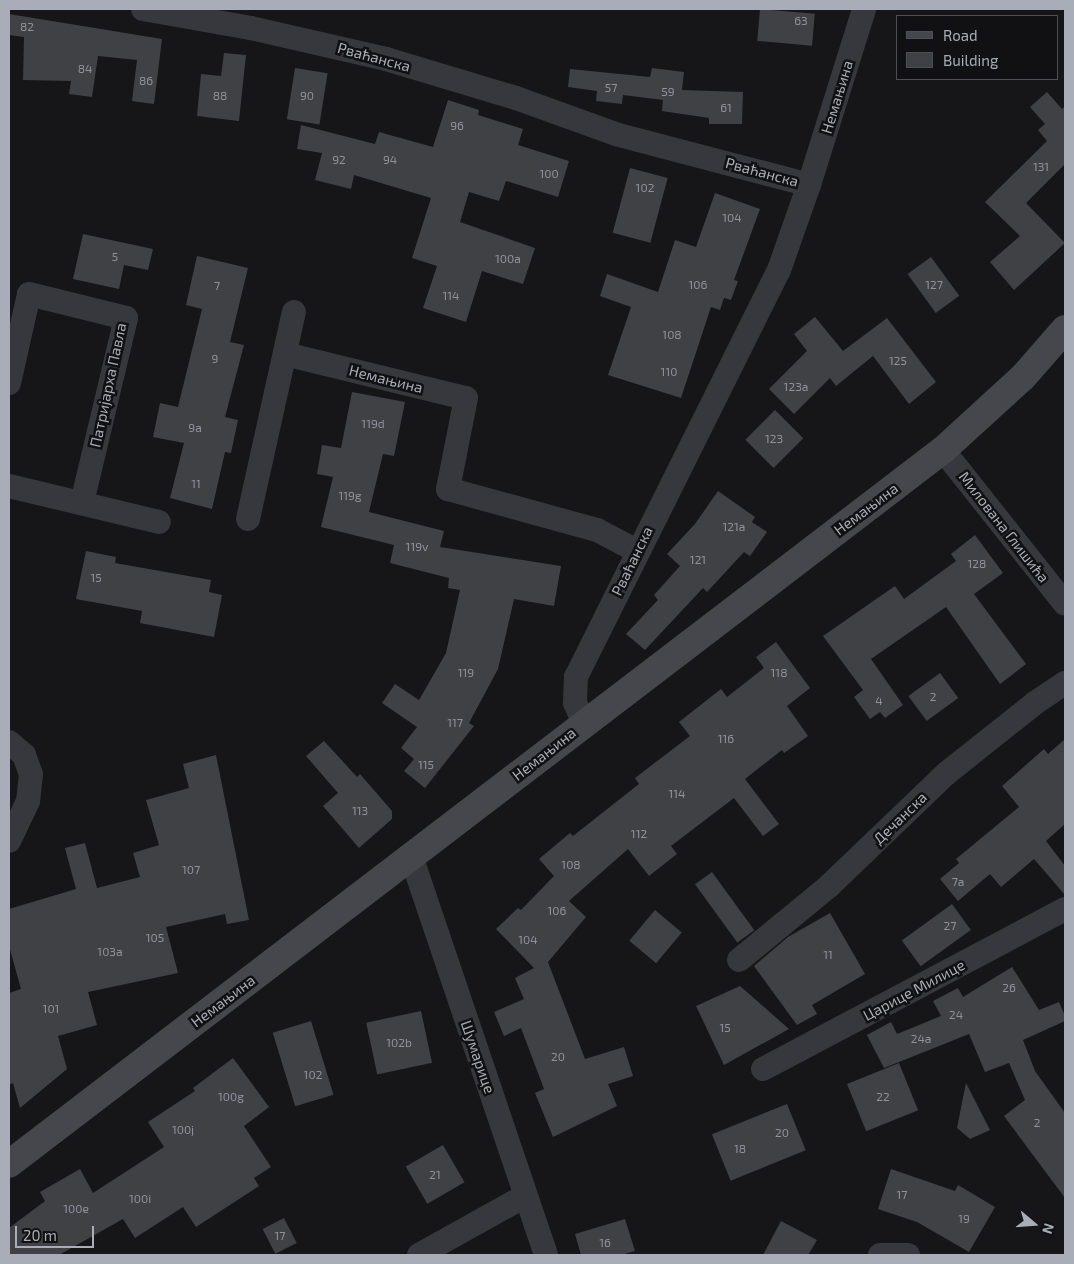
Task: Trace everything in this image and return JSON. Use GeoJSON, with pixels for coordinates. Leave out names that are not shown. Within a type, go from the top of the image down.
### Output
{"type":"FeatureCollection","features":[{"type":"Feature","properties":{"kind":"street","name":"Рваћанска"},"geometry":{"type":"LineString","coordinates":[[143,9],[251,28],[386,59],[516,98],[619,135],[810,185],[779,270],[637,551],[576,677],[575,703],[584,723]]}},
{"type":"Feature","properties":{"kind":"street","name":"Немањина"},"geometry":{"type":"LineString","coordinates":[[810,185],[864,9]]}},
{"type":"Feature","properties":{"kind":"street","name":"Патријарха Павла"},"geometry":{"type":"LineString","coordinates":[[9,383],[14,336],[29,294],[126,318],[82,503]]}},
{"type":"Feature","properties":{"kind":"street"},"geometry":{"type":"LineString","coordinates":[[248,519],[294,312]]}},
{"type":"Feature","properties":{"kind":"street","name":"Немањина"},"geometry":{"type":"LineString","coordinates":[[9,1161],[412,858],[584,723],[943,450],[1023,377],[1065,329]]}},
{"type":"Feature","properties":{"kind":"street","name":"Немањина"},"geometry":{"type":"LineString","coordinates":[[285,354],[466,398],[448,489],[597,530],[637,551]]}},
{"type":"Feature","properties":{"kind":"street","name":"Милована Глишића"},"geometry":{"type":"LineString","coordinates":[[943,450],[1065,604]]}},
{"type":"Feature","properties":{"kind":"street"},"geometry":{"type":"LineString","coordinates":[[9,486],[160,522]]}},
{"type":"Feature","properties":{"kind":"street","name":"Дечанска"},"geometry":{"type":"LineString","coordinates":[[739,960],[829,886],[947,773],[1035,703],[1065,683]]}},
{"type":"Feature","properties":{"kind":"street"},"geometry":{"type":"LineString","coordinates":[[9,742],[24,754],[31,774],[28,801],[9,841]]}},
{"type":"Feature","properties":{"kind":"street","name":"Шумарице"},"geometry":{"type":"LineString","coordinates":[[412,858],[546,1255]]}},
{"type":"Feature","properties":{"kind":"street","name":"Царице Милице"},"geometry":{"type":"LineString","coordinates":[[763,1069],[1065,909]]}},
{"type":"Feature","properties":{"kind":"street"},"geometry":{"type":"LineString","coordinates":[[419,1255],[525,1196]]}},
{"type":"Feature","properties":{"kind":"street"},"geometry":{"type":"LineString","coordinates":[[880,1255],[908,1255]]}},
{"type":"Feature","properties":{"kind":"building"},"geometry":{"type":"Polygon","coordinates":[[[760,9],[815,14],[812,46],[757,41],[760,9]]]}},
{"type":"Feature","properties":{"kind":"building"},"geometry":{"type":"Polygon","coordinates":[[[9,14],[162,39],[154,104],[132,101],[137,60],[98,56],[92,97],[69,94],[71,81],[23,80],[24,37],[9,35],[9,14]]]}},
{"type":"Feature","properties":{"kind":"building"},"geometry":{"type":"Polygon","coordinates":[[[224,53],[246,55],[239,121],[197,116],[201,74],[221,76],[224,53]]]}},
{"type":"Feature","properties":{"kind":"building"},"geometry":{"type":"Polygon","coordinates":[[[295,68],[328,73],[319,125],[287,119],[295,68]]]}},
{"type":"Feature","properties":{"kind":"building"},"geometry":{"type":"Polygon","coordinates":[[[652,68],[684,72],[682,90],[743,92],[742,124],[709,124],[709,118],[662,111],[663,100],[623,95],[622,104],[596,101],[597,91],[568,87],[570,69],[650,77],[652,68]]]}},
{"type":"Feature","properties":{"kind":"building"},"geometry":{"type":"Polygon","coordinates":[[[1047,92],[1062,109],[1065,106],[1065,164],[1026,203],[1065,243],[1014,290],[990,262],[1020,236],[985,202],[1047,141],[1038,130],[1045,124],[1030,107],[1047,92]]]}},
{"type":"Feature","properties":{"kind":"building"},"geometry":{"type":"Polygon","coordinates":[[[448,100],[479,110],[478,115],[523,129],[518,145],[569,161],[558,197],[506,181],[499,201],[469,192],[460,222],[535,248],[523,284],[482,271],[466,322],[423,308],[437,266],[412,258],[431,198],[354,175],[351,189],[315,180],[322,153],[297,149],[301,125],[375,144],[379,132],[433,147],[448,100]]]}},
{"type":"Feature","properties":{"kind":"building"},"geometry":{"type":"Polygon","coordinates":[[[630,168],[668,178],[650,243],[613,233],[630,168]]]}},
{"type":"Feature","properties":{"kind":"building"},"geometry":{"type":"Polygon","coordinates":[[[715,193],[760,209],[734,280],[738,281],[731,300],[724,298],[720,310],[711,307],[681,398],[608,375],[631,307],[600,296],[607,274],[658,292],[675,240],[696,247],[715,193]]]}},
{"type":"Feature","properties":{"kind":"building"},"geometry":{"type":"Polygon","coordinates":[[[83,234],[153,249],[148,270],[124,265],[119,289],[73,279],[83,234]]]}},
{"type":"Feature","properties":{"kind":"building"},"geometry":{"type":"Polygon","coordinates":[[[197,256],[248,268],[230,342],[244,345],[225,417],[238,420],[231,453],[225,452],[212,509],[170,498],[184,443],[153,437],[160,403],[178,407],[202,309],[186,305],[197,256]]]}},
{"type":"Feature","properties":{"kind":"building"},"geometry":{"type":"Polygon","coordinates":[[[931,257],[959,296],[936,313],[908,274],[931,257]]]}},
{"type":"Feature","properties":{"kind":"building"},"geometry":{"type":"Polygon","coordinates":[[[815,317],[843,351],[887,318],[936,382],[909,404],[873,356],[836,386],[830,378],[794,414],[769,389],[807,351],[794,334],[815,317]]]}},
{"type":"Feature","properties":{"kind":"building"},"geometry":{"type":"Polygon","coordinates":[[[352,392],[405,402],[394,456],[383,454],[369,512],[444,531],[440,547],[561,566],[554,606],[514,599],[498,669],[469,723],[474,726],[425,788],[404,771],[414,759],[401,748],[417,727],[382,703],[395,684],[419,700],[446,653],[460,590],[448,588],[449,578],[390,563],[394,545],[321,527],[333,477],[317,474],[322,445],[341,448],[352,392]]]}},
{"type":"Feature","properties":{"kind":"building"},"geometry":{"type":"Polygon","coordinates":[[[775,410],[803,438],[774,468],[745,440],[775,410]]]}},
{"type":"Feature","properties":{"kind":"building"},"geometry":{"type":"Polygon","coordinates":[[[718,491],[755,517],[752,522],[767,532],[750,556],[744,552],[707,592],[703,588],[645,650],[626,634],[658,600],[654,595],[680,566],[667,554],[695,524],[718,491]]]}},
{"type":"Feature","properties":{"kind":"building"},"geometry":{"type":"Polygon","coordinates":[[[975,535],[1003,573],[974,594],[1026,664],[1000,684],[946,607],[871,659],[903,705],[885,718],[880,712],[870,719],[854,697],[863,690],[823,636],[895,586],[904,599],[956,561],[951,554],[975,535]]]}},
{"type":"Feature","properties":{"kind":"building"},"geometry":{"type":"Polygon","coordinates":[[[86,551],[116,557],[115,563],[211,580],[209,592],[222,595],[214,637],[140,623],[142,611],[76,599],[86,551]]]}},
{"type":"Feature","properties":{"kind":"building"},"geometry":{"type":"Polygon","coordinates":[[[776,642],[810,688],[787,706],[808,736],[784,753],[782,750],[745,779],[779,824],[763,836],[734,798],[671,846],[677,854],[649,876],[628,849],[569,901],[586,917],[548,962],[585,1059],[624,1047],[633,1076],[608,1084],[617,1106],[553,1137],[535,1093],[544,1089],[521,1028],[504,1036],[494,1012],[524,999],[515,978],[534,968],[496,929],[518,908],[521,910],[554,876],[539,859],[570,833],[573,836],[639,784],[635,778],[690,736],[679,722],[721,689],[727,697],[764,668],[756,657],[776,642]]]}},
{"type":"Feature","properties":{"kind":"building"},"geometry":{"type":"Polygon","coordinates":[[[940,673],[958,698],[927,721],[908,696],[940,673]]]}},
{"type":"Feature","properties":{"kind":"building"},"geometry":{"type":"Polygon","coordinates":[[[1065,739],[1065,824],[1046,841],[1065,866],[1065,895],[1034,859],[1001,887],[990,874],[958,901],[940,879],[959,863],[956,859],[1019,807],[1002,786],[1044,749],[1048,754],[1065,739]]]}},
{"type":"Feature","properties":{"kind":"building"},"geometry":{"type":"Polygon","coordinates":[[[324,741],[357,777],[360,774],[392,811],[392,819],[359,848],[323,806],[338,793],[306,756],[324,741]]]}},
{"type":"Feature","properties":{"kind":"building"},"geometry":{"type":"Polygon","coordinates":[[[216,755],[249,920],[227,924],[225,914],[166,927],[178,973],[88,992],[97,1025],[58,1036],[67,1069],[20,1108],[13,1083],[9,1085],[9,993],[21,989],[9,946],[9,909],[76,889],[65,848],[85,843],[97,888],[140,877],[133,853],[159,845],[146,800],[189,788],[183,764],[216,755]]]}},
{"type":"Feature","properties":{"kind":"building"},"geometry":{"type":"Polygon","coordinates":[[[712,872],[754,930],[737,943],[695,884],[712,872]]]}},
{"type":"Feature","properties":{"kind":"building"},"geometry":{"type":"Polygon","coordinates":[[[952,904],[971,930],[921,966],[902,940],[952,904]]]}},
{"type":"Feature","properties":{"kind":"building"},"geometry":{"type":"Polygon","coordinates":[[[655,910],[682,932],[656,963],[629,941],[655,910]]]}},
{"type":"Feature","properties":{"kind":"building"},"geometry":{"type":"Polygon","coordinates":[[[830,913],[865,974],[812,1005],[817,1014],[797,1025],[754,966],[788,937],[830,913]]]}},
{"type":"Feature","properties":{"kind":"building"},"geometry":{"type":"Polygon","coordinates":[[[1012,967],[1039,1010],[1059,1002],[1065,1016],[1065,1021],[1023,1040],[1035,1071],[1065,1113],[1065,1198],[1004,1116],[1025,1100],[1009,1063],[985,1072],[969,1034],[884,1068],[867,1035],[891,1022],[897,1034],[941,1016],[933,1001],[958,988],[963,997],[1012,967]]]}},
{"type":"Feature","properties":{"kind":"building"},"geometry":{"type":"Polygon","coordinates":[[[740,986],[789,1029],[724,1065],[696,1006],[740,986]]]}},
{"type":"Feature","properties":{"kind":"building"},"geometry":{"type":"Polygon","coordinates":[[[421,1011],[432,1063],[377,1074],[366,1023],[421,1011]]]}},
{"type":"Feature","properties":{"kind":"building"},"geometry":{"type":"Polygon","coordinates":[[[311,1021],[334,1095],[295,1106],[273,1033],[311,1021]]]}},
{"type":"Feature","properties":{"kind":"building"},"geometry":{"type":"Polygon","coordinates":[[[233,1058],[269,1107],[244,1126],[271,1167],[254,1178],[259,1186],[196,1227],[183,1207],[135,1238],[123,1219],[59,1255],[9,1255],[9,1228],[45,1201],[40,1192],[80,1169],[93,1193],[164,1147],[148,1122],[195,1091],[193,1088],[233,1058]]]}},
{"type":"Feature","properties":{"kind":"building"},"geometry":{"type":"Polygon","coordinates":[[[899,1063],[918,1110],[866,1131],[847,1084],[899,1063]]]}},
{"type":"Feature","properties":{"kind":"building"},"geometry":{"type":"Polygon","coordinates":[[[966,1083],[990,1130],[970,1139],[957,1128],[966,1083]]]}},
{"type":"Feature","properties":{"kind":"building"},"geometry":{"type":"Polygon","coordinates":[[[787,1104],[806,1150],[731,1181],[712,1134],[787,1104]]]}},
{"type":"Feature","properties":{"kind":"building"},"geometry":{"type":"Polygon","coordinates":[[[443,1145],[464,1182],[427,1204],[406,1166],[443,1145]]]}},
{"type":"Feature","properties":{"kind":"building"},"geometry":{"type":"Polygon","coordinates":[[[891,1169],[955,1191],[958,1185],[995,1207],[969,1252],[917,1222],[878,1209],[891,1169]]]}},
{"type":"Feature","properties":{"kind":"building"},"geometry":{"type":"Polygon","coordinates":[[[284,1218],[297,1243],[275,1254],[263,1229],[284,1218]]]}},
{"type":"Feature","properties":{"kind":"building"},"geometry":{"type":"Polygon","coordinates":[[[625,1219],[635,1251],[621,1255],[581,1255],[575,1234],[625,1219]]]}},
{"type":"Feature","properties":{"kind":"building"},"geometry":{"type":"Polygon","coordinates":[[[781,1221],[817,1240],[808,1255],[763,1255],[781,1221]]]}}]}
